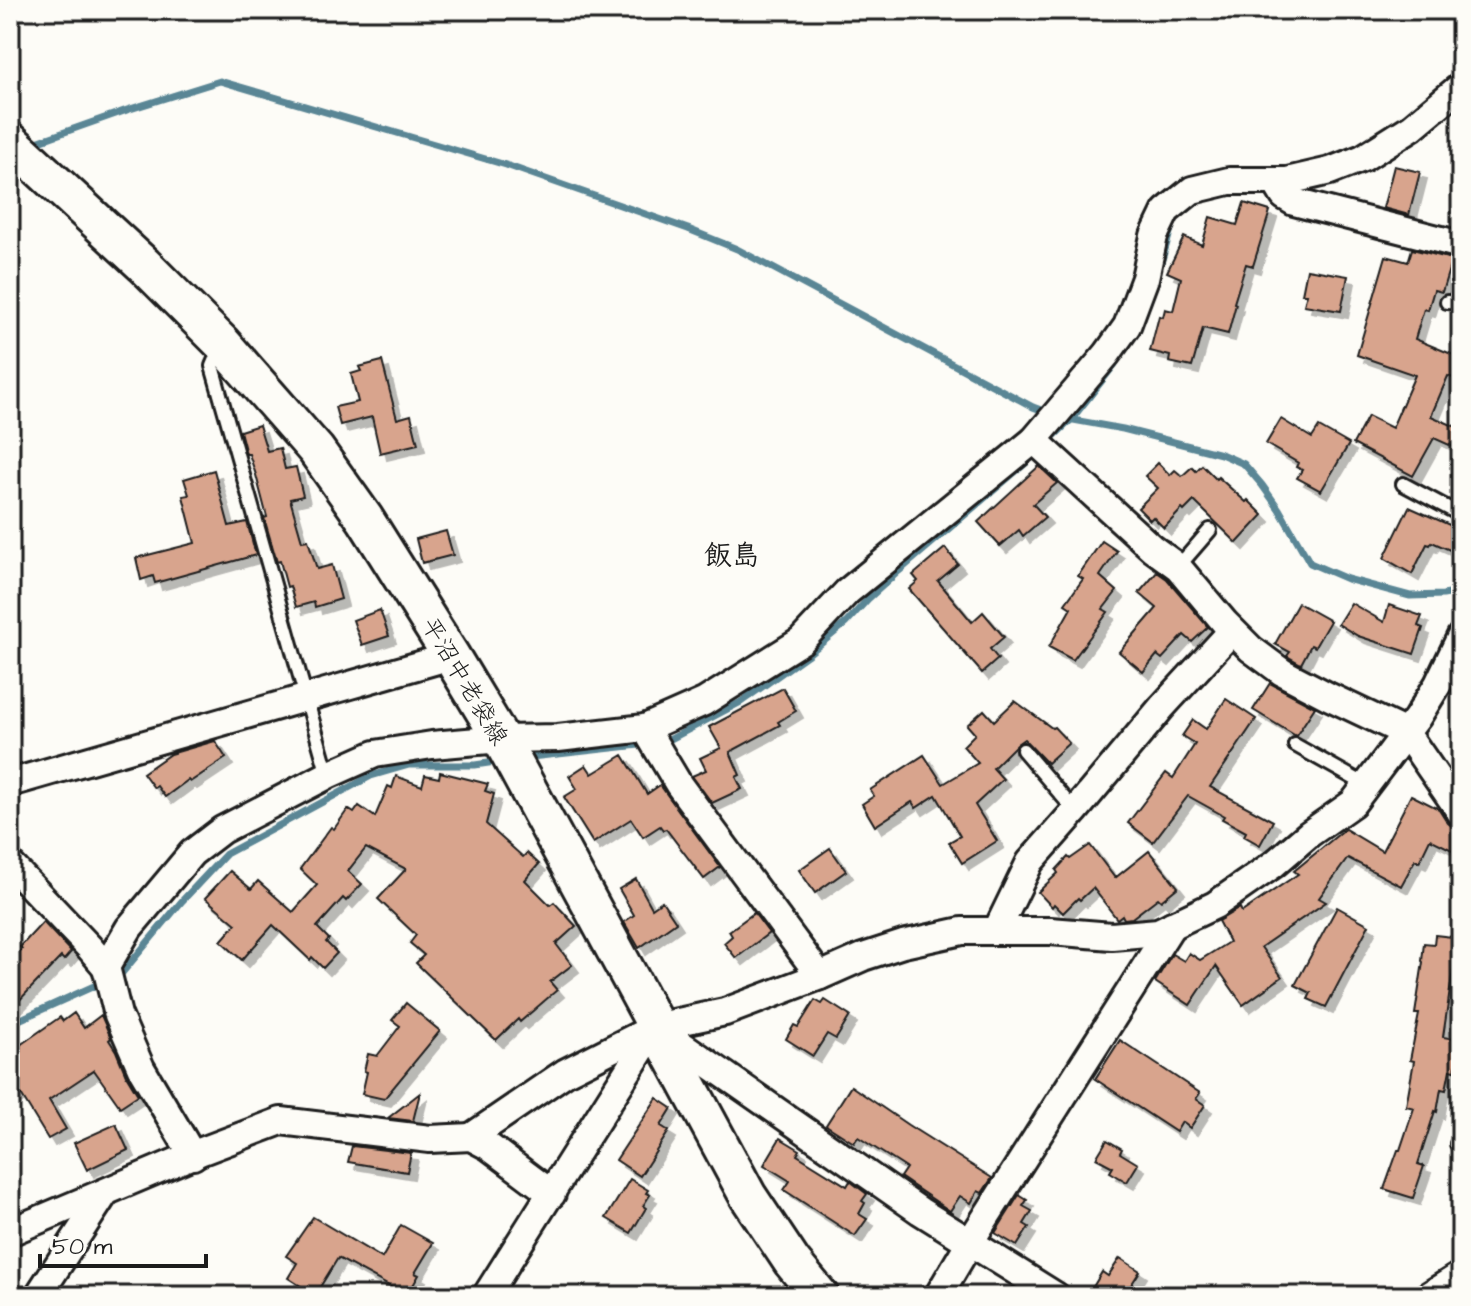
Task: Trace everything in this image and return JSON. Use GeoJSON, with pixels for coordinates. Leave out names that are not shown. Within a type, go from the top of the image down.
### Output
{"type":"FeatureCollection","features":[{"type":"Feature","properties":{"kind":"main road","name":"平沼中老袋線"},"geometry":{"type":"LineString","coordinates":[[10,141],[144,265],[222,343],[316,450],[365,519],[501,739],[748,1196],[792,1262],[820,1296]]}},
{"type":"Feature","properties":{"kind":"street"},"geometry":{"type":"LineString","coordinates":[[106,967],[129,928],[192,853],[222,830],[328,775],[375,754],[432,745],[558,738],[645,728],[704,702],[801,641],[847,592],[1034,440],[1107,354],[1127,326],[1145,278],[1154,236],[1166,211],[1192,190],[1229,181],[1287,181],[1330,171],[1363,158],[1412,127],[1461,86]]}},
{"type":"Feature","properties":{"kind":"street"},"geometry":{"type":"LineString","coordinates":[[1275,181],[1284,196],[1294,202],[1461,245]]}},
{"type":"Feature","properties":{"kind":"street"},"geometry":{"type":"LineString","coordinates":[[1034,440],[1152,548],[1178,567],[1251,649],[1282,672],[1406,733],[1461,813]]}},
{"type":"Feature","properties":{"kind":"street"},"geometry":{"type":"LineString","coordinates":[[997,930],[1030,862],[1162,707],[1232,631]]}},
{"type":"Feature","properties":{"kind":"street"},"geometry":{"type":"LineString","coordinates":[[471,1137],[566,1072],[655,1027],[725,1012],[903,944],[962,931],[1050,931],[1112,936],[1158,932],[1215,905],[1353,803],[1406,733],[1438,684],[1461,636]]}},
{"type":"Feature","properties":{"kind":"street"},"geometry":{"type":"LineString","coordinates":[[10,783],[451,656]]}},
{"type":"Feature","properties":{"kind":"street"},"geometry":{"type":"LineString","coordinates":[[645,728],[679,785],[820,976]]}},
{"type":"Feature","properties":{"kind":"street"},"geometry":{"type":"LineString","coordinates":[[10,864],[106,967],[118,1015],[141,1068],[193,1156]]}},
{"type":"Feature","properties":{"kind":"street"},"geometry":{"type":"LineString","coordinates":[[938,1296],[1172,925]]}},
{"type":"Feature","properties":{"kind":"street"},"geometry":{"type":"LineString","coordinates":[[486,1296],[655,1027]]}},
{"type":"Feature","properties":{"kind":"street"},"geometry":{"type":"LineString","coordinates":[[655,1027],[920,1211],[1056,1296]]}},
{"type":"Feature","properties":{"kind":"street"},"geometry":{"type":"LineString","coordinates":[[10,1232],[281,1121],[430,1139],[471,1137],[488,1146],[552,1194]]}},
{"type":"Feature","properties":{"kind":"street"},"geometry":{"type":"LineString","coordinates":[[38,1296],[105,1193]]}},
{"type":"Feature","properties":{"kind":"street"},"geometry":{"type":"LineString","coordinates":[[1428,1296],[1461,1275]]}},
{"type":"Feature","properties":{"kind":"lane"},"geometry":{"type":"LineString","coordinates":[[1447,302],[1461,303]]}},
{"type":"Feature","properties":{"kind":"lane"},"geometry":{"type":"LineString","coordinates":[[222,343],[212,366],[328,775]]}},
{"type":"Feature","properties":{"kind":"lane"},"geometry":{"type":"LineString","coordinates":[[1403,484],[1461,515]]}},
{"type":"Feature","properties":{"kind":"lane"},"geometry":{"type":"LineString","coordinates":[[1178,567],[1210,530]]}},
{"type":"Feature","properties":{"kind":"lane"},"geometry":{"type":"LineString","coordinates":[[1295,745],[1366,785]]}},
{"type":"Feature","properties":{"kind":"lane"},"geometry":{"type":"LineString","coordinates":[[1023,750],[1075,811]]}},
{"type":"Feature","properties":{"kind":"building"},"geometry":{"type":"Polygon","coordinates":[[[1394,166],[1420,172],[1409,215],[1383,208],[1394,166]]]}},
{"type":"Feature","properties":{"kind":"building"},"geometry":{"type":"Polygon","coordinates":[[[1244,203],[1270,211],[1253,266],[1246,264],[1228,334],[1203,328],[1192,367],[1169,362],[1170,356],[1150,351],[1159,316],[1163,317],[1165,309],[1173,311],[1181,278],[1167,272],[1184,237],[1202,245],[1210,217],[1237,225],[1244,203]]]}},
{"type":"Feature","properties":{"kind":"building"},"geometry":{"type":"Polygon","coordinates":[[[1412,249],[1452,259],[1442,292],[1434,290],[1428,310],[1424,309],[1415,339],[1461,358],[1461,381],[1448,376],[1431,416],[1461,429],[1461,437],[1456,448],[1434,438],[1413,476],[1353,444],[1368,416],[1392,428],[1415,375],[1357,355],[1386,256],[1408,262],[1412,249]]]}},
{"type":"Feature","properties":{"kind":"building"},"geometry":{"type":"Polygon","coordinates":[[[1307,269],[1348,276],[1341,311],[1304,305],[1307,294],[1302,294],[1307,269]]]}},
{"type":"Feature","properties":{"kind":"building"},"geometry":{"type":"Polygon","coordinates":[[[382,361],[397,419],[411,415],[418,444],[380,453],[372,417],[340,425],[335,407],[358,402],[351,374],[361,371],[359,367],[382,361]]]}},
{"type":"Feature","properties":{"kind":"building"},"geometry":{"type":"Polygon","coordinates":[[[1281,419],[1312,438],[1319,427],[1349,444],[1321,491],[1297,478],[1302,470],[1296,467],[1298,463],[1266,444],[1281,419]]]}},
{"type":"Feature","properties":{"kind":"building"},"geometry":{"type":"Polygon","coordinates":[[[259,425],[267,451],[280,448],[285,469],[296,467],[303,496],[290,499],[302,541],[308,540],[317,569],[332,565],[341,599],[315,607],[314,602],[296,607],[280,561],[277,562],[256,475],[240,431],[259,425]]]}},
{"type":"Feature","properties":{"kind":"building"},"geometry":{"type":"Polygon","coordinates":[[[1158,463],[1170,475],[1175,470],[1182,476],[1192,467],[1196,471],[1202,465],[1263,515],[1237,543],[1194,501],[1164,528],[1138,508],[1158,488],[1145,476],[1158,463]]]}},
{"type":"Feature","properties":{"kind":"building"},"geometry":{"type":"Polygon","coordinates":[[[1039,466],[1057,483],[1033,504],[1045,517],[1023,536],[1019,530],[1000,546],[978,522],[1039,466]]]}},
{"type":"Feature","properties":{"kind":"building"},"geometry":{"type":"Polygon","coordinates":[[[214,470],[229,526],[247,522],[256,555],[155,583],[153,576],[141,580],[136,558],[195,543],[183,496],[189,495],[184,479],[214,470]]]}},
{"type":"Feature","properties":{"kind":"building"},"geometry":{"type":"Polygon","coordinates":[[[1409,507],[1461,530],[1461,555],[1432,542],[1427,544],[1412,574],[1384,558],[1409,507]]]}},
{"type":"Feature","properties":{"kind":"building"},"geometry":{"type":"Polygon","coordinates":[[[446,531],[453,555],[422,563],[416,539],[446,531]]]}},
{"type":"Feature","properties":{"kind":"building"},"geometry":{"type":"Polygon","coordinates":[[[1102,541],[1117,551],[1100,576],[1117,591],[1103,609],[1108,612],[1073,660],[1049,647],[1071,608],[1065,604],[1083,579],[1078,576],[1102,541]]]}},
{"type":"Feature","properties":{"kind":"building"},"geometry":{"type":"Polygon","coordinates":[[[945,548],[958,564],[938,581],[972,622],[983,612],[1004,637],[990,649],[998,659],[982,673],[909,589],[918,581],[913,575],[945,548]]]}},
{"type":"Feature","properties":{"kind":"building"},"geometry":{"type":"Polygon","coordinates":[[[1157,572],[1167,579],[1208,627],[1192,642],[1184,635],[1162,659],[1157,655],[1143,672],[1119,652],[1157,608],[1139,593],[1157,572]]]}},
{"type":"Feature","properties":{"kind":"building"},"geometry":{"type":"Polygon","coordinates":[[[1298,603],[1330,621],[1301,664],[1287,656],[1290,652],[1275,644],[1298,603]]]}},
{"type":"Feature","properties":{"kind":"building"},"geometry":{"type":"Polygon","coordinates":[[[1351,603],[1384,622],[1389,605],[1422,616],[1418,626],[1423,628],[1414,654],[1358,636],[1338,624],[1351,603]]]}},
{"type":"Feature","properties":{"kind":"building"},"geometry":{"type":"Polygon","coordinates":[[[380,610],[389,636],[362,645],[353,620],[380,610]]]}},
{"type":"Feature","properties":{"kind":"building"},"geometry":{"type":"Polygon","coordinates":[[[1270,683],[1315,707],[1296,736],[1253,710],[1270,683]]]}},
{"type":"Feature","properties":{"kind":"building"},"geometry":{"type":"Polygon","coordinates":[[[783,688],[796,711],[778,722],[780,725],[730,752],[740,775],[736,777],[742,789],[712,803],[692,776],[706,770],[700,758],[721,748],[709,727],[783,688]]]}},
{"type":"Feature","properties":{"kind":"building"},"geometry":{"type":"Polygon","coordinates":[[[1226,699],[1256,719],[1210,787],[1273,821],[1260,845],[1244,836],[1246,832],[1222,819],[1224,816],[1188,796],[1153,842],[1128,823],[1166,773],[1173,778],[1195,744],[1182,736],[1193,720],[1206,729],[1226,699]]]}},
{"type":"Feature","properties":{"kind":"building"},"geometry":{"type":"Polygon","coordinates":[[[1015,701],[1054,727],[1069,743],[1047,763],[1024,739],[993,768],[1003,779],[975,805],[997,841],[962,863],[949,842],[960,836],[936,795],[916,808],[912,802],[875,826],[862,804],[874,796],[870,790],[924,755],[943,784],[978,763],[963,746],[975,734],[967,725],[984,710],[994,721],[1015,701]]]}},
{"type":"Feature","properties":{"kind":"building"},"geometry":{"type":"Polygon","coordinates":[[[215,741],[226,758],[165,797],[143,773],[170,754],[215,741]]]}},
{"type":"Feature","properties":{"kind":"building"},"geometry":{"type":"Polygon","coordinates":[[[623,755],[647,794],[660,785],[720,867],[704,879],[666,829],[660,826],[643,837],[631,819],[593,843],[564,797],[577,789],[569,776],[586,765],[592,774],[623,755]]]}},
{"type":"Feature","properties":{"kind":"building"},"geometry":{"type":"Polygon","coordinates":[[[440,772],[488,784],[485,791],[494,794],[486,824],[523,857],[527,853],[539,864],[525,880],[550,905],[554,902],[576,926],[556,944],[572,965],[550,982],[557,990],[520,1022],[518,1019],[496,1040],[416,963],[424,955],[410,943],[416,935],[378,899],[406,869],[366,848],[348,871],[362,884],[346,901],[343,898],[317,927],[337,953],[323,968],[312,957],[310,960],[273,925],[242,960],[221,941],[236,924],[205,898],[230,871],[251,889],[258,881],[293,912],[317,885],[300,869],[348,809],[354,813],[359,806],[375,817],[388,786],[392,788],[396,776],[422,786],[425,775],[439,778],[440,772]]]}},
{"type":"Feature","properties":{"kind":"building"},"geometry":{"type":"Polygon","coordinates":[[[1411,795],[1439,809],[1448,823],[1461,829],[1461,837],[1454,851],[1430,839],[1419,862],[1415,860],[1401,886],[1348,858],[1319,898],[1326,902],[1261,947],[1282,977],[1243,1005],[1216,966],[1190,1005],[1155,982],[1172,954],[1184,961],[1189,953],[1200,960],[1229,942],[1218,921],[1240,908],[1242,912],[1298,874],[1294,871],[1345,829],[1382,851],[1411,795]]]}},
{"type":"Feature","properties":{"kind":"building"},"geometry":{"type":"Polygon","coordinates":[[[1090,845],[1115,878],[1149,851],[1178,887],[1132,918],[1124,919],[1122,915],[1117,919],[1093,888],[1063,913],[1054,904],[1052,907],[1038,892],[1058,873],[1056,870],[1068,857],[1070,859],[1090,845]]]}},
{"type":"Feature","properties":{"kind":"building"},"geometry":{"type":"Polygon","coordinates":[[[830,848],[846,871],[815,893],[799,870],[830,848]]]}},
{"type":"Feature","properties":{"kind":"building"},"geometry":{"type":"Polygon","coordinates":[[[636,879],[652,908],[662,901],[676,922],[639,948],[624,922],[634,915],[619,889],[636,879]]]}},
{"type":"Feature","properties":{"kind":"building"},"geometry":{"type":"Polygon","coordinates":[[[1337,907],[1369,925],[1326,1007],[1308,999],[1311,993],[1295,985],[1337,907]]]}},
{"type":"Feature","properties":{"kind":"building"},"geometry":{"type":"Polygon","coordinates":[[[754,913],[769,933],[736,958],[724,943],[732,936],[729,931],[754,913]]]}},
{"type":"Feature","properties":{"kind":"building"},"geometry":{"type":"Polygon","coordinates":[[[43,922],[71,952],[64,960],[61,957],[10,1010],[10,961],[43,922]]]}},
{"type":"Feature","properties":{"kind":"building"},"geometry":{"type":"Polygon","coordinates":[[[1435,935],[1461,938],[1461,970],[1453,970],[1443,1037],[1461,1040],[1461,1067],[1450,1070],[1446,1090],[1441,1089],[1437,1112],[1418,1164],[1424,1166],[1413,1198],[1384,1189],[1414,1108],[1406,1106],[1414,1061],[1410,1060],[1419,1014],[1415,1014],[1424,943],[1434,944],[1435,935]]]}},
{"type":"Feature","properties":{"kind":"building"},"geometry":{"type":"Polygon","coordinates":[[[815,1000],[822,1004],[825,1000],[850,1016],[836,1039],[827,1034],[813,1056],[786,1039],[794,1025],[798,1027],[815,1000]]]}},
{"type":"Feature","properties":{"kind":"building"},"geometry":{"type":"Polygon","coordinates":[[[406,1003],[440,1031],[384,1099],[362,1094],[368,1054],[377,1056],[400,1026],[392,1020],[406,1003]]]}},
{"type":"Feature","properties":{"kind":"building"},"geometry":{"type":"Polygon","coordinates":[[[74,1013],[84,1028],[101,1015],[111,1038],[109,1040],[138,1095],[120,1107],[94,1070],[49,1100],[66,1129],[48,1139],[20,1093],[10,1099],[10,1052],[60,1017],[63,1021],[74,1013]]]}},
{"type":"Feature","properties":{"kind":"building"},"geometry":{"type":"Polygon","coordinates":[[[1120,1040],[1200,1093],[1196,1099],[1205,1105],[1190,1128],[1182,1122],[1176,1132],[1095,1079],[1120,1040]]]}},
{"type":"Feature","properties":{"kind":"building"},"geometry":{"type":"Polygon","coordinates":[[[851,1086],[992,1178],[982,1193],[978,1191],[971,1203],[960,1196],[950,1211],[900,1177],[906,1168],[858,1137],[854,1143],[826,1125],[851,1086]]]}},
{"type":"Feature","properties":{"kind":"building"},"geometry":{"type":"Polygon","coordinates":[[[420,1093],[413,1121],[388,1118],[420,1093]]]}},
{"type":"Feature","properties":{"kind":"building"},"geometry":{"type":"Polygon","coordinates":[[[657,1098],[672,1108],[661,1126],[669,1131],[640,1176],[616,1160],[657,1098]]]}},
{"type":"Feature","properties":{"kind":"building"},"geometry":{"type":"Polygon","coordinates":[[[116,1124],[128,1150],[87,1170],[74,1143],[116,1124]]]}},
{"type":"Feature","properties":{"kind":"building"},"geometry":{"type":"Polygon","coordinates":[[[780,1138],[800,1150],[797,1155],[847,1186],[850,1181],[867,1194],[859,1214],[867,1219],[855,1236],[784,1190],[790,1181],[764,1165],[780,1138]]]}},
{"type":"Feature","properties":{"kind":"building"},"geometry":{"type":"Polygon","coordinates":[[[1107,1140],[1138,1164],[1127,1182],[1110,1172],[1113,1167],[1096,1158],[1107,1140]]]}},
{"type":"Feature","properties":{"kind":"building"},"geometry":{"type":"Polygon","coordinates":[[[352,1146],[411,1153],[407,1172],[348,1162],[352,1146]]]}},
{"type":"Feature","properties":{"kind":"building"},"geometry":{"type":"Polygon","coordinates":[[[630,1179],[648,1190],[646,1193],[650,1195],[631,1233],[606,1218],[630,1179]]]}},
{"type":"Feature","properties":{"kind":"building"},"geometry":{"type":"Polygon","coordinates":[[[1019,1195],[1027,1200],[1023,1206],[1032,1211],[1024,1224],[1029,1227],[1017,1246],[995,1233],[1019,1195]]]}},
{"type":"Feature","properties":{"kind":"building"},"geometry":{"type":"Polygon","coordinates":[[[313,1217],[382,1258],[401,1225],[433,1243],[415,1273],[419,1275],[407,1296],[338,1258],[315,1295],[288,1278],[297,1263],[286,1256],[313,1217]]]}},
{"type":"Feature","properties":{"kind":"building"},"geometry":{"type":"Polygon","coordinates":[[[1120,1258],[1140,1271],[1128,1290],[1137,1296],[1092,1296],[1096,1289],[1093,1287],[1102,1272],[1108,1276],[1120,1258]]]}},
{"type":"Feature","properties":{"kind":"waterway"},"geometry":{"type":"LineString","coordinates":[[31,144],[220,81],[506,165],[688,229],[737,249],[1049,413]]}},
{"type":"Feature","properties":{"kind":"waterway"},"geometry":{"type":"LineString","coordinates":[[1161,263],[1171,229]]}},
{"type":"Feature","properties":{"kind":"waterway"},"geometry":{"type":"LineString","coordinates":[[1050,440],[1071,420],[1115,364]]}},
{"type":"Feature","properties":{"kind":"waterway"},"geometry":{"type":"LineString","coordinates":[[1068,419],[1123,429],[1221,454],[1244,464],[1279,509],[1310,563],[1347,579],[1410,596],[1461,592]]}},
{"type":"Feature","properties":{"kind":"waterway"},"geometry":{"type":"LineString","coordinates":[[661,742],[741,702],[807,655],[846,623],[899,571],[1027,462]]}},
{"type":"Feature","properties":{"kind":"waterway"},"geometry":{"type":"LineString","coordinates":[[522,758],[648,744]]}},
{"type":"Feature","properties":{"kind":"waterway"},"geometry":{"type":"LineString","coordinates":[[114,977],[122,973],[226,854],[371,776],[409,765],[475,765],[502,761]]}},
{"type":"Feature","properties":{"kind":"waterway"},"geometry":{"type":"LineString","coordinates":[[10,1024],[103,982]]}},
{"type":"Feature","properties":{"kind":"district","name":"飯島"},"geometry":{"type":"Point","coordinates":[732,554]}}]}
